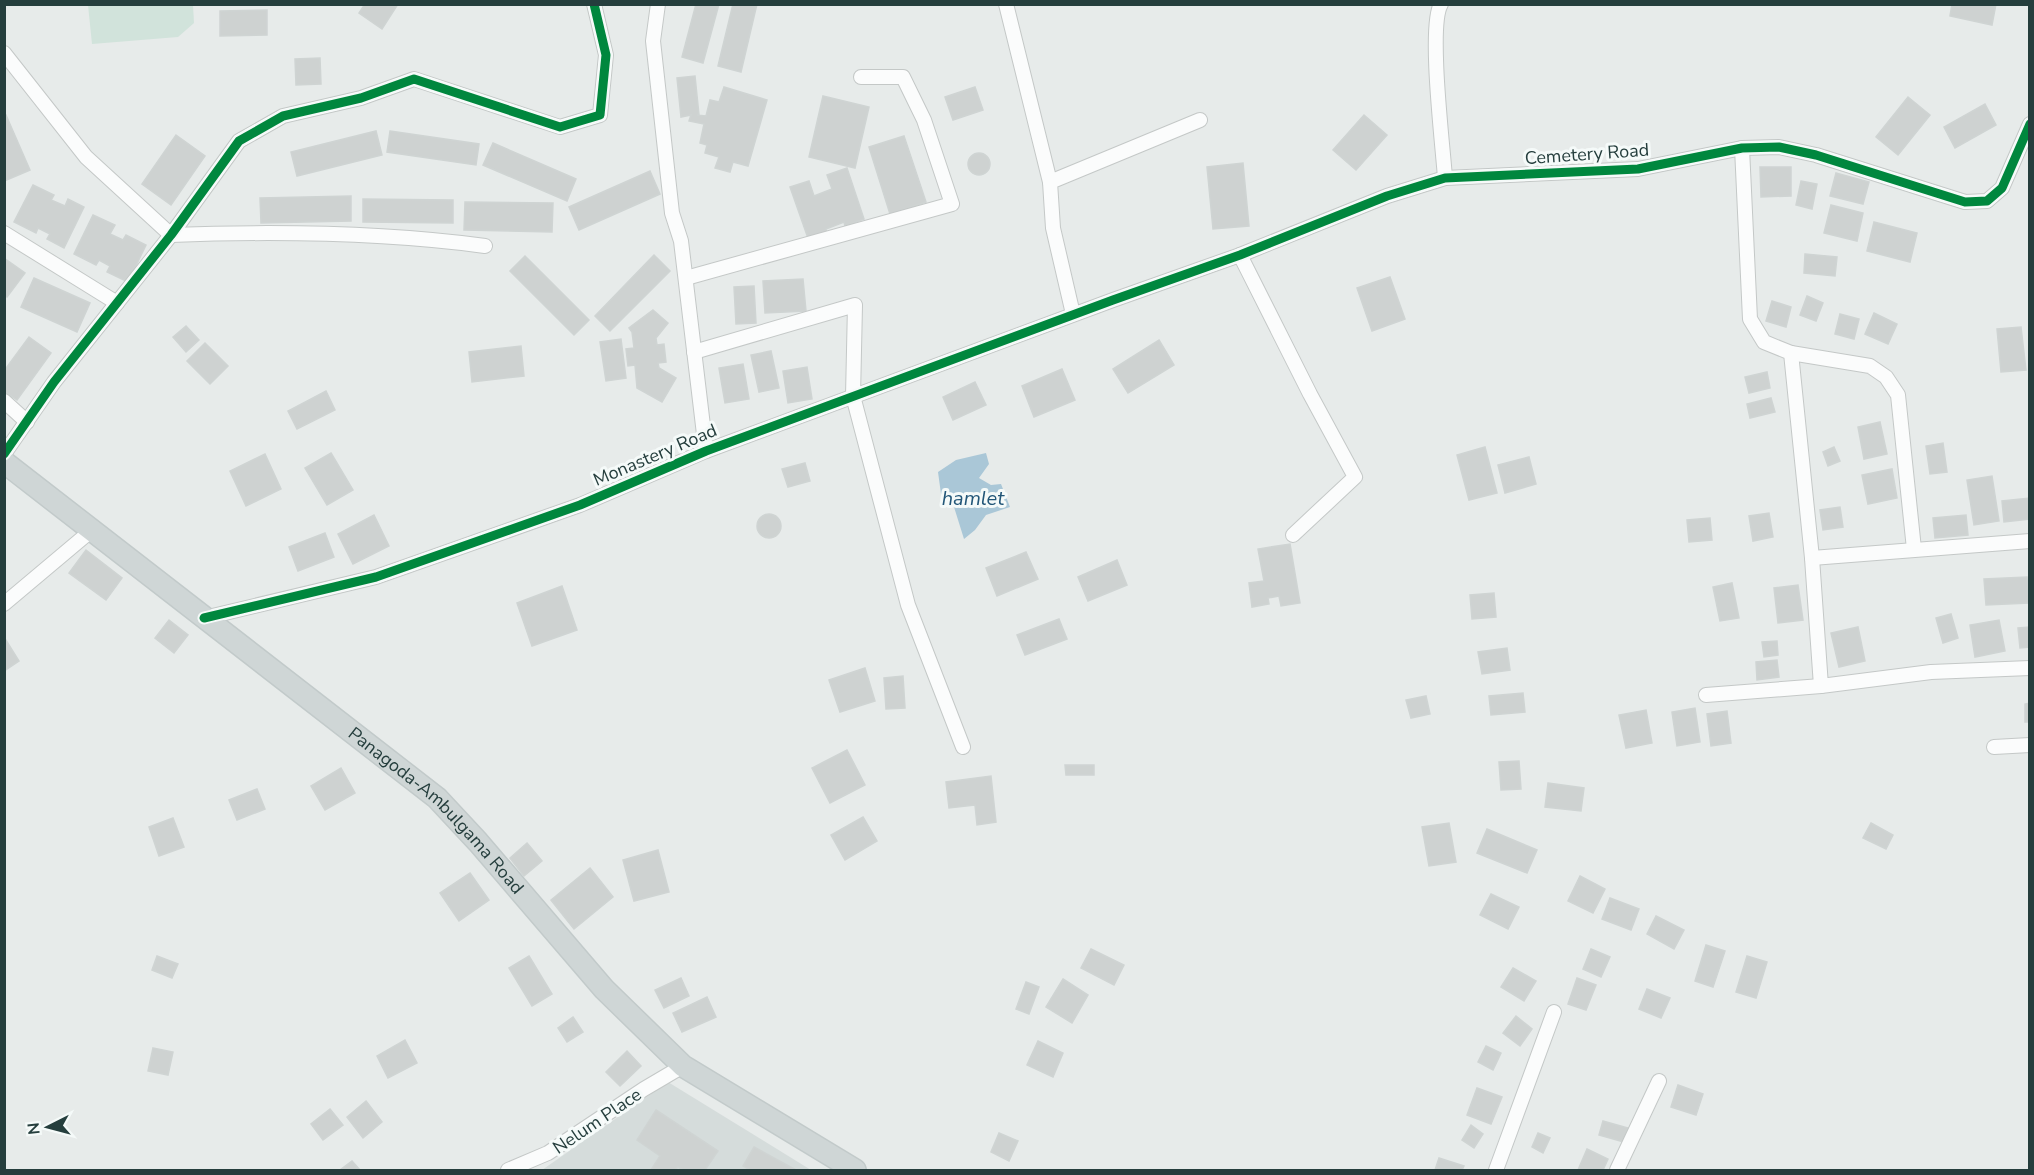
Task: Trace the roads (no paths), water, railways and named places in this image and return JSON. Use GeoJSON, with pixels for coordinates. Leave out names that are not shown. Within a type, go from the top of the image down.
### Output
{"type":"FeatureCollection","features":[{"type":"Feature","properties":{"kind":"main road","name":"Panagoda-Ambulgama Road"},"geometry":{"type":"LineString","coordinates":[[4,462],[437,798],[478,842],[604,989],[683,1066],[855,1170]]}},
{"type":"Feature","properties":{"kind":"street"},"geometry":{"type":"LineString","coordinates":[[4,454],[54,382],[171,235],[239,141],[283,116],[361,98],[414,79],[560,127],[600,115],[606,55],[594,4]]}},
{"type":"Feature","properties":{"kind":"street"},"geometry":{"type":"LineString","coordinates":[[658,4],[652,41],[672,213],[681,241],[706,450]]}},
{"type":"Feature","properties":{"kind":"street"},"geometry":{"type":"LineString","coordinates":[[1006,4],[1050,182],[1053,228],[1073,315]]}},
{"type":"Feature","properties":{"kind":"street"},"geometry":{"type":"LineString","coordinates":[[1441,4],[1437,12],[1435,40],[1445,178]]}},
{"type":"Feature","properties":{"kind":"street"},"geometry":{"type":"LineString","coordinates":[[4,53],[86,157],[171,235],[262,232],[423,238],[485,246]]}},
{"type":"Feature","properties":{"kind":"street"},"geometry":{"type":"LineString","coordinates":[[686,278],[952,204],[924,120],[903,77],[861,77]]}},
{"type":"Feature","properties":{"kind":"street"},"geometry":{"type":"LineString","coordinates":[[1050,182],[1200,120]]}},
{"type":"Feature","properties":{"kind":"street","name":"Cemetery Road"},"geometry":{"type":"LineString","coordinates":[[1113,300],[1240,255],[1387,196],[1445,178],[1638,169],[1742,148],[1779,147],[1816,155],[1965,202],[1987,201],[2002,188],[2030,124]]}},
{"type":"Feature","properties":{"kind":"street"},"geometry":{"type":"LineString","coordinates":[[1742,148],[1750,319],[1764,342],[1791,353],[1870,366],[1886,377],[1898,395],[1914,549]]}},
{"type":"Feature","properties":{"kind":"street"},"geometry":{"type":"LineString","coordinates":[[4,233],[117,303]]}},
{"type":"Feature","properties":{"kind":"street"},"geometry":{"type":"LineString","coordinates":[[1240,255],[1355,477],[1293,535]]}},
{"type":"Feature","properties":{"kind":"street","name":"Monastery Road"},"geometry":{"type":"LineString","coordinates":[[204,618],[376,577],[580,505],[706,450],[1113,300]]}},
{"type":"Feature","properties":{"kind":"street"},"geometry":{"type":"LineString","coordinates":[[694,352],[855,305],[853,396],[908,605],[963,747]]}},
{"type":"Feature","properties":{"kind":"street"},"geometry":{"type":"LineString","coordinates":[[1791,353],[1812,558],[1821,687]]}},
{"type":"Feature","properties":{"kind":"street"},"geometry":{"type":"LineString","coordinates":[[4,401],[27,422]]}},
{"type":"Feature","properties":{"kind":"street"},"geometry":{"type":"LineString","coordinates":[[4,604],[92,530]]}},
{"type":"Feature","properties":{"kind":"street"},"geometry":{"type":"LineString","coordinates":[[1812,558],[2030,541]]}},
{"type":"Feature","properties":{"kind":"street"},"geometry":{"type":"LineString","coordinates":[[1706,695],[1821,687],[1930,672],[2030,668]]}},
{"type":"Feature","properties":{"kind":"street"},"geometry":{"type":"LineString","coordinates":[[1994,747],[2030,745]]}},
{"type":"Feature","properties":{"kind":"street"},"geometry":{"type":"LineString","coordinates":[[1496,1170],[1554,1012]]}},
{"type":"Feature","properties":{"kind":"street","name":"Nelum Place"},"geometry":{"type":"LineString","coordinates":[[508,1170],[548,1154],[644,1089],[683,1066]]}},
{"type":"Feature","properties":{"kind":"street"},"geometry":{"type":"LineString","coordinates":[[1617,1170],[1659,1081]]}},
{"type":"Feature","properties":{"kind":"water","name":"hamlet"},"geometry":{"type":"Polygon","coordinates":[[[986,453],[989,464],[979,478],[991,485],[1001,484],[1010,507],[986,515],[975,530],[964,539],[954,507],[941,494],[938,472],[956,460],[986,453]]]}}]}
